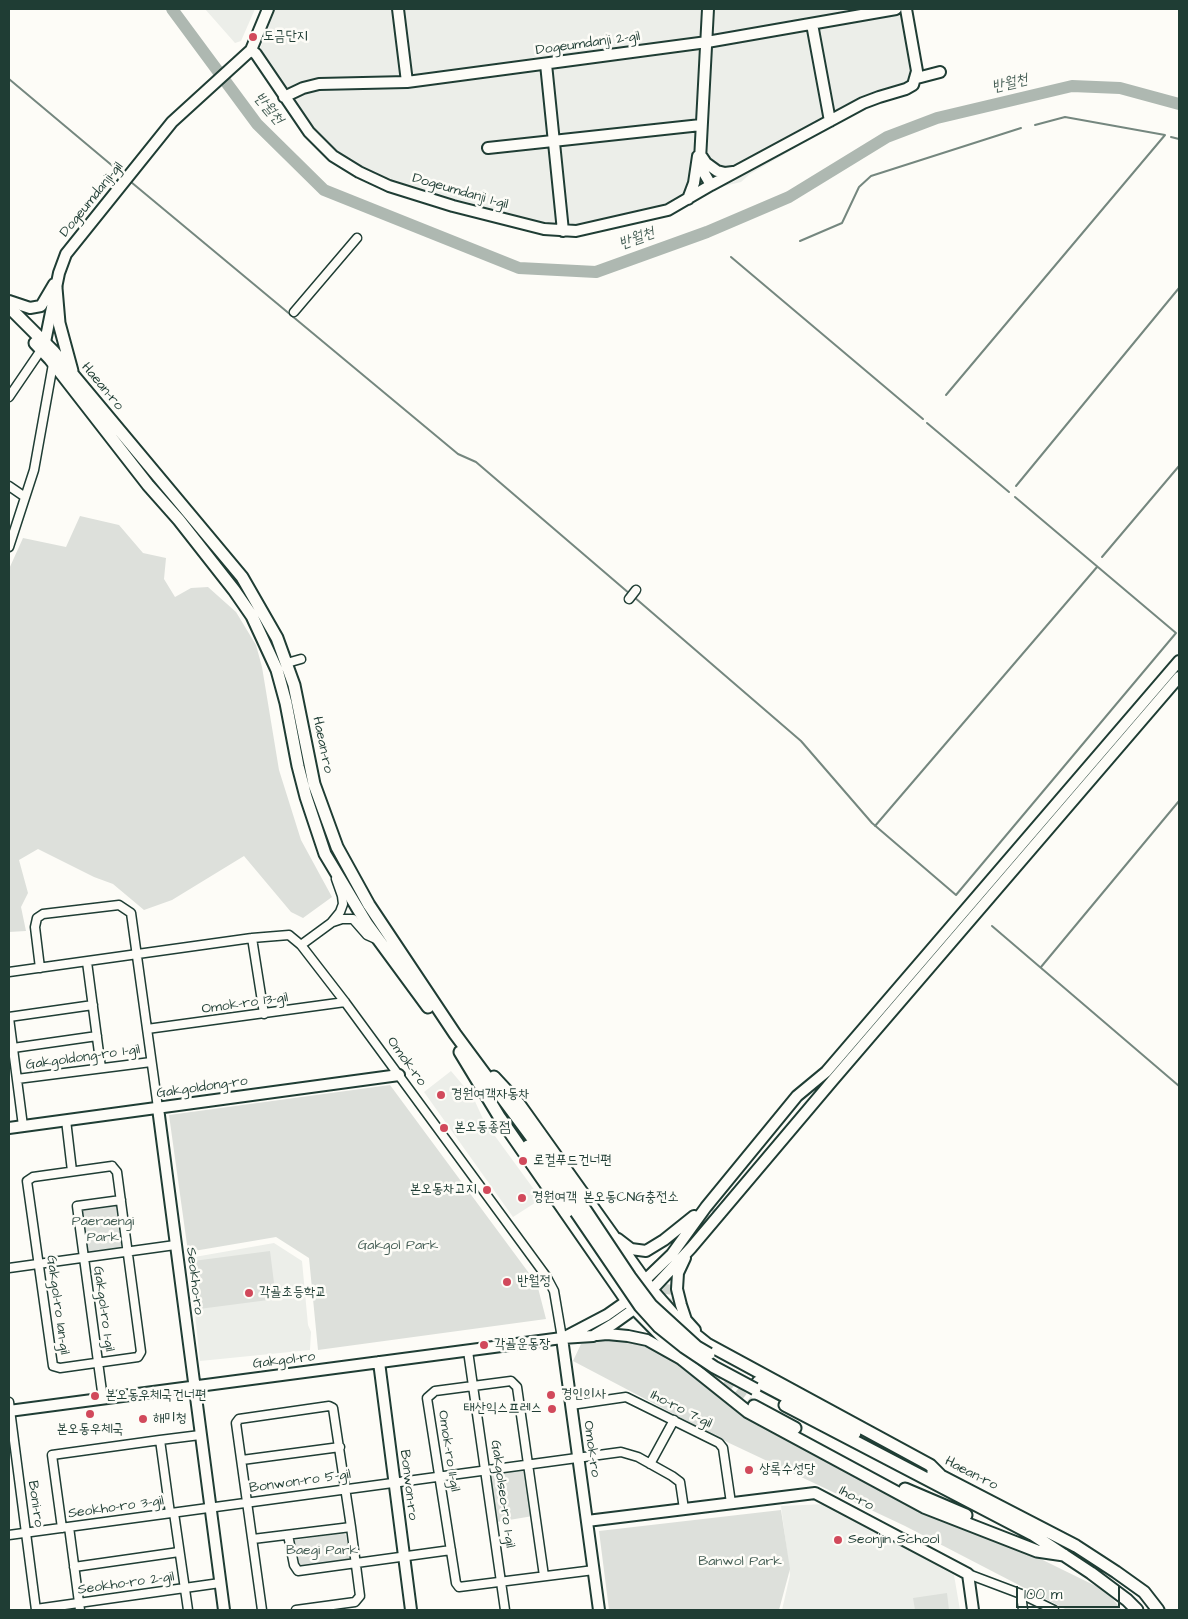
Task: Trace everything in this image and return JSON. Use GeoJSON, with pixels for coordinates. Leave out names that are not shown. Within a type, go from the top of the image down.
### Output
{"type":"FeatureCollection","features":[{"type":"Feature","properties":{"kind":"main road"},"geometry":{"type":"LineString","coordinates":[[247,54],[268,9]]}},
{"type":"Feature","properties":{"kind":"main road"},"geometry":{"type":"LineString","coordinates":[[398,9],[407,82]]}},
{"type":"Feature","properties":{"kind":"main road"},"geometry":{"type":"LineString","coordinates":[[708,9],[700,160],[704,173],[712,185]]}},
{"type":"Feature","properties":{"kind":"main road","name":"Dogeumdanji 2-gil"},"geometry":{"type":"LineString","coordinates":[[284,97],[303,88],[319,84],[407,82],[546,64],[707,42],[896,9]]}},
{"type":"Feature","properties":{"kind":"main road"},"geometry":{"type":"LineString","coordinates":[[906,9],[918,71],[917,78],[940,72]]}},
{"type":"Feature","properties":{"kind":"main road"},"geometry":{"type":"LineString","coordinates":[[812,24],[830,121]]}},
{"type":"Feature","properties":{"kind":"main road","name":"Dogeumdanji-gil"},"geometry":{"type":"LineString","coordinates":[[43,346],[59,274],[66,254],[172,122],[247,54]]}},
{"type":"Feature","properties":{"kind":"main road","name":"Dogeumdanji 1-gil"},"geometry":{"type":"LineString","coordinates":[[247,54],[256,54],[309,132],[333,156],[359,172],[389,186],[453,206],[535,227],[563,231],[576,231],[668,210],[871,100],[906,89],[917,78]]}},
{"type":"Feature","properties":{"kind":"main road"},"geometry":{"type":"LineString","coordinates":[[546,64],[563,231]]}},
{"type":"Feature","properties":{"kind":"main road"},"geometry":{"type":"LineString","coordinates":[[488,148],[701,125]]}},
{"type":"Feature","properties":{"kind":"main road"},"geometry":{"type":"LineString","coordinates":[[700,150],[706,163],[717,171],[725,173],[736,172]]}},
{"type":"Feature","properties":{"kind":"main road"},"geometry":{"type":"LineString","coordinates":[[688,199],[694,183],[700,150]]}},
{"type":"Feature","properties":{"kind":"main road"},"geometry":{"type":"LineString","coordinates":[[9,301],[30,308],[41,306],[59,274]]}},
{"type":"Feature","properties":{"kind":"main road"},"geometry":{"type":"LineString","coordinates":[[56,288],[59,323],[74,377]]}},
{"type":"Feature","properties":{"kind":"main road","name":"Haean-ro"},"geometry":{"type":"LineString","coordinates":[[9,307],[43,346],[53,364],[148,485],[179,520],[252,616],[277,670],[306,798],[325,854],[367,924],[454,1038],[580,1210],[626,1287],[640,1306],[659,1327],[691,1352],[927,1470],[940,1474],[1092,1556],[1144,1592],[1158,1610]]}},
{"type":"Feature","properties":{"kind":"main road","name":"Haean-ro"},"geometry":{"type":"LineString","coordinates":[[9,317],[43,346],[74,377],[166,484],[242,577],[277,638],[294,685],[314,784],[337,847],[369,905],[454,1038]]}},
{"type":"Feature","properties":{"kind":"main road"},"geometry":{"type":"LineString","coordinates":[[631,1305],[797,1096],[826,1072],[1179,661]]}},
{"type":"Feature","properties":{"kind":"main road"},"geometry":{"type":"LineString","coordinates":[[648,1285],[691,1248],[1179,677]]}},
{"type":"Feature","properties":{"kind":"main road"},"geometry":{"type":"LineString","coordinates":[[454,1038],[519,1104],[648,1285],[681,1324],[707,1344],[930,1465],[940,1474]]}},
{"type":"Feature","properties":{"kind":"main road"},"geometry":{"type":"LineString","coordinates":[[454,1038],[500,1118],[613,1280],[631,1305],[683,1360]]}},
{"type":"Feature","properties":{"kind":"main road","name":"Gakgoldong-ro"},"geometry":{"type":"LineString","coordinates":[[9,1128],[399,1075]]}},
{"type":"Feature","properties":{"kind":"main road","name":"Seokho-ro"},"geometry":{"type":"LineString","coordinates":[[158,1108],[224,1610]]}},
{"type":"Feature","properties":{"kind":"main road"},"geometry":{"type":"LineString","coordinates":[[614,1236],[631,1249],[646,1251],[710,1207]]}},
{"type":"Feature","properties":{"kind":"main road"},"geometry":{"type":"LineString","coordinates":[[691,1248],[678,1273],[678,1289],[686,1320],[707,1344]]}},
{"type":"Feature","properties":{"kind":"main road"},"geometry":{"type":"LineString","coordinates":[[613,1280],[623,1288],[632,1287],[637,1278],[634,1265]]}},
{"type":"Feature","properties":{"kind":"main road","name":"Gakgol-ro"},"geometry":{"type":"LineString","coordinates":[[562,1338],[631,1305]]}},
{"type":"Feature","properties":{"kind":"main road","name":"Gakgol-ro"},"geometry":{"type":"LineString","coordinates":[[9,1408],[103,1399],[562,1338],[593,1336],[613,1324],[631,1305]]}},
{"type":"Feature","properties":{"kind":"main road"},"geometry":{"type":"LineString","coordinates":[[593,1336],[607,1334],[647,1340],[683,1360],[748,1412],[924,1507],[1037,1551],[1064,1555]]}},
{"type":"Feature","properties":{"kind":"main road","name":"Omok-ro"},"geometry":{"type":"LineString","coordinates":[[562,1338],[599,1610]]}},
{"type":"Feature","properties":{"kind":"main road","name":"Bonwon-ro"},"geometry":{"type":"LineString","coordinates":[[379,1362],[411,1610]]}},
{"type":"Feature","properties":{"kind":"main road","name":"Haean-ro"},"geometry":{"type":"LineString","coordinates":[[756,1386],[888,1460],[1032,1534],[1092,1573],[1137,1610]]}},
{"type":"Feature","properties":{"kind":"main road"},"geometry":{"type":"LineString","coordinates":[[754,1406],[903,1488],[1024,1540],[1064,1555]]}},
{"type":"Feature","properties":{"kind":"main road","name":"Iho-ro"},"geometry":{"type":"LineString","coordinates":[[587,1521],[815,1492],[968,1574]]}},
{"type":"Feature","properties":{"kind":"main road"},"geometry":{"type":"LineString","coordinates":[[968,1574],[973,1610]]}},
{"type":"Feature","properties":{"kind":"street"},"geometry":{"type":"LineString","coordinates":[[294,312],[357,238]]}},
{"type":"Feature","properties":{"kind":"street"},"geometry":{"type":"LineString","coordinates":[[9,397],[43,346]]}},
{"type":"Feature","properties":{"kind":"street"},"geometry":{"type":"LineString","coordinates":[[9,547],[34,470],[53,364]]}},
{"type":"Feature","properties":{"kind":"street"},"geometry":{"type":"LineString","coordinates":[[9,486],[25,497]]}},
{"type":"Feature","properties":{"kind":"street"},"geometry":{"type":"LineString","coordinates":[[629,599],[636,590]]}},
{"type":"Feature","properties":{"kind":"street"},"geometry":{"type":"LineString","coordinates":[[286,663],[302,659]]}},
{"type":"Feature","properties":{"kind":"street"},"geometry":{"type":"LineString","coordinates":[[301,945],[331,923],[340,912],[343,904],[329,859]]}},
{"type":"Feature","properties":{"kind":"street"},"geometry":{"type":"LineString","coordinates":[[40,968],[35,927],[37,918],[42,914],[119,905],[131,913],[137,954]]}},
{"type":"Feature","properties":{"kind":"street"},"geometry":{"type":"LineString","coordinates":[[331,923],[342,919],[353,919],[367,935],[380,942]]}},
{"type":"Feature","properties":{"kind":"street","name":"Omok-ro"},"geometry":{"type":"LineString","coordinates":[[9,972],[289,934],[301,945],[345,1002],[546,1276],[554,1291],[562,1338]]}},
{"type":"Feature","properties":{"kind":"street"},"geometry":{"type":"LineString","coordinates":[[252,938],[264,1014]]}},
{"type":"Feature","properties":{"kind":"street","name":"Seokho-ro"},"geometry":{"type":"LineString","coordinates":[[137,954],[158,1108]]}},
{"type":"Feature","properties":{"kind":"street"},"geometry":{"type":"LineString","coordinates":[[87,962],[101,1068]]}},
{"type":"Feature","properties":{"kind":"street","name":"Omok-ro 13-gil"},"geometry":{"type":"LineString","coordinates":[[147,1029],[345,1002]]}},
{"type":"Feature","properties":{"kind":"street"},"geometry":{"type":"LineString","coordinates":[[9,1017],[93,1005]]}},
{"type":"Feature","properties":{"kind":"street","name":"Gakgoldong-ro 1-gil"},"geometry":{"type":"LineString","coordinates":[[9,1017],[23,1126]]}},
{"type":"Feature","properties":{"kind":"street"},"geometry":{"type":"LineString","coordinates":[[13,1048],[97,1036]]}},
{"type":"Feature","properties":{"kind":"street","name":"Gakgoldong-ro 1-gil"},"geometry":{"type":"LineString","coordinates":[[17,1079],[151,1062]]}},
{"type":"Feature","properties":{"kind":"street"},"geometry":{"type":"LineString","coordinates":[[66,1120],[72,1171]]}},
{"type":"Feature","properties":{"kind":"street","name":"Gakgol-ro 1an-gil"},"geometry":{"type":"LineString","coordinates":[[112,1166],[117,1172],[121,1200],[141,1352],[138,1356],[60,1368],[53,1366],[27,1181],[33,1177],[112,1166]]}},
{"type":"Feature","properties":{"kind":"street","name":"Gakgol-ro 1-gil"},"geometry":{"type":"LineString","coordinates":[[103,1399],[77,1206],[121,1200]]}},
{"type":"Feature","properties":{"kind":"street"},"geometry":{"type":"LineString","coordinates":[[9,1268],[175,1245]]}},
{"type":"Feature","properties":{"kind":"street","name":"Gakgolseo-ro 1-gil"},"geometry":{"type":"LineString","coordinates":[[468,1351],[505,1610]]}},
{"type":"Feature","properties":{"kind":"street","name":"Omok-ro 11-gil"},"geometry":{"type":"LineString","coordinates":[[544,1576],[517,1387],[511,1381],[434,1391],[427,1398],[456,1583],[459,1587],[594,1570]]}},
{"type":"Feature","properties":{"kind":"street","name":"Iho-ro 7-gil"},"geometry":{"type":"LineString","coordinates":[[571,1405],[626,1397],[719,1443],[723,1448],[731,1503]]}},
{"type":"Feature","properties":{"kind":"street"},"geometry":{"type":"LineString","coordinates":[[262,1610],[236,1424],[239,1419],[329,1406],[334,1408],[360,1596],[355,1602],[318,1609],[296,1610]]}},
{"type":"Feature","properties":{"kind":"street","name":"Boni-ro"},"geometry":{"type":"LineString","coordinates":[[9,1408],[36,1610]]}},
{"type":"Feature","properties":{"kind":"street"},"geometry":{"type":"LineString","coordinates":[[650,1464],[674,1420]]}},
{"type":"Feature","properties":{"kind":"street"},"geometry":{"type":"LineString","coordinates":[[79,1607],[74,1566],[52,1455],[200,1435]]}},
{"type":"Feature","properties":{"kind":"street"},"geometry":{"type":"LineString","coordinates":[[160,1440],[188,1610]]}},
{"type":"Feature","properties":{"kind":"street"},"geometry":{"type":"LineString","coordinates":[[242,1460],[340,1447]]}},
{"type":"Feature","properties":{"kind":"street"},"geometry":{"type":"LineString","coordinates":[[578,1458],[621,1452],[638,1457],[680,1482],[684,1509]]}},
{"type":"Feature","properties":{"kind":"street","name":"Bonwon-ro 5-gil"},"geometry":{"type":"LineString","coordinates":[[209,1507],[578,1458]]}},
{"type":"Feature","properties":{"kind":"street","name":"Seokho-ro 3-gil"},"geometry":{"type":"LineString","coordinates":[[9,1535],[209,1507]]}},
{"type":"Feature","properties":{"kind":"street"},"geometry":{"type":"LineString","coordinates":[[253,1539],[351,1527]]}},
{"type":"Feature","properties":{"kind":"street"},"geometry":{"type":"LineString","coordinates":[[288,1535],[294,1565],[298,1570],[451,1550]]}},
{"type":"Feature","properties":{"kind":"street"},"geometry":{"type":"LineString","coordinates":[[74,1566],[179,1552]]}},
{"type":"Feature","properties":{"kind":"street"},"geometry":{"type":"LineString","coordinates":[[968,1574],[1021,1594],[1054,1610]]}},
{"type":"Feature","properties":{"kind":"street","name":"Seokho-ro 2-gil"},"geometry":{"type":"LineString","coordinates":[[36,1610],[79,1607],[220,1583]]}},
{"type":"Feature","properties":{"kind":"street"},"geometry":{"type":"LineString","coordinates":[[1021,1594],[1023,1610]]}},
{"type":"Feature","properties":{"kind":"shaded area"},"geometry":{"type":"Polygon","coordinates":[[[205,9],[255,9],[241,41],[235,43],[205,9]]]}},
{"type":"Feature","properties":{"kind":"shaded area"},"geometry":{"type":"Polygon","coordinates":[[[274,9],[906,9],[917,78],[750,174],[741,182],[699,192],[656,213],[573,225],[538,223],[452,200],[390,180],[363,169],[330,145],[311,125],[260,49],[274,9]]]}},
{"type":"Feature","properties":{"kind":"shaded area"},"geometry":{"type":"Polygon","coordinates":[[[451,1071],[473,1097],[484,1121],[541,1199],[513,1217],[424,1092],[451,1071]]]}},
{"type":"Feature","properties":{"kind":"shaded area","name":"각골초등학교"},"geometry":{"type":"Polygon","coordinates":[[[274,1243],[302,1261],[308,1325],[311,1332],[310,1350],[200,1361],[189,1258],[274,1243]]]}},
{"type":"Feature","properties":{"kind":"shaded area","name":"Seonjin School"},"geometry":{"type":"Polygon","coordinates":[[[825,1504],[954,1575],[960,1610],[782,1610],[790,1575],[781,1506],[825,1504]]]}},
{"type":"Feature","properties":{"kind":"green space"},"geometry":{"type":"Polygon","coordinates":[[[80,516],[119,525],[143,553],[166,558],[164,579],[175,597],[191,588],[208,587],[236,612],[256,645],[262,667],[279,770],[301,840],[332,897],[303,918],[291,912],[244,856],[172,900],[144,910],[113,884],[94,877],[38,849],[19,860],[28,893],[21,907],[26,931],[9,932],[9,569],[23,538],[66,547],[80,516]]]}},
{"type":"Feature","properties":{"kind":"green space","name":"Gakgol Park"},"geometry":{"type":"Polygon","coordinates":[[[390,1085],[537,1284],[546,1319],[318,1350],[309,1258],[276,1237],[188,1252],[169,1115],[390,1085]]]}},
{"type":"Feature","properties":{"kind":"green space","name":"Paeraengi Park"},"geometry":{"type":"Polygon","coordinates":[[[116,1206],[119,1208],[125,1246],[123,1249],[89,1255],[86,1252],[80,1214],[82,1211],[116,1206]]]}},
{"type":"Feature","properties":{"kind":"green space"},"geometry":{"type":"Polygon","coordinates":[[[270,1251],[276,1299],[199,1309],[193,1261],[270,1251]]]}},
{"type":"Feature","properties":{"kind":"green space"},"geometry":{"type":"Polygon","coordinates":[[[605,1338],[651,1347],[708,1385],[745,1414],[1106,1591],[1122,1610],[1067,1610],[905,1526],[727,1442],[573,1361],[581,1344],[605,1338]]]}},
{"type":"Feature","properties":{"kind":"green space"},"geometry":{"type":"Polygon","coordinates":[[[523,1469],[526,1471],[533,1516],[497,1522],[490,1477],[492,1474],[523,1469]]]}},
{"type":"Feature","properties":{"kind":"green space","name":"Banwol Park"},"geometry":{"type":"Polygon","coordinates":[[[781,1510],[790,1569],[779,1610],[609,1610],[599,1531],[781,1510]]]}},
{"type":"Feature","properties":{"kind":"green space","name":"Baegi Park"},"geometry":{"type":"Polygon","coordinates":[[[343,1533],[346,1535],[350,1559],[348,1562],[300,1569],[297,1567],[293,1543],[295,1540],[343,1533]]]}},
{"type":"Feature","properties":{"kind":"green space"},"geometry":{"type":"Polygon","coordinates":[[[947,1593],[949,1610],[915,1610],[913,1598],[947,1593]]]}},
{"type":"Feature","properties":{"kind":"waterway","name":"반월천"},"geometry":{"type":"LineString","coordinates":[[172,9],[257,124],[324,190],[519,268],[596,272],[707,232],[789,197],[887,137],[937,118],[1072,86],[1120,88],[1179,104]]}},
{"type":"Feature","properties":{"kind":"waterway"},"geometry":{"type":"LineString","coordinates":[[9,79],[121,173]]}},
{"type":"Feature","properties":{"kind":"waterway"},"geometry":{"type":"LineString","coordinates":[[1035,125],[1065,117],[1165,135]]}},
{"type":"Feature","properties":{"kind":"waterway"},"geometry":{"type":"LineString","coordinates":[[800,241],[842,223],[859,187],[871,176],[1021,128]]}},
{"type":"Feature","properties":{"kind":"waterway"},"geometry":{"type":"LineString","coordinates":[[946,395],[1165,135]]}},
{"type":"Feature","properties":{"kind":"waterway"},"geometry":{"type":"LineString","coordinates":[[1171,137],[1179,139]]}},
{"type":"Feature","properties":{"kind":"waterway"},"geometry":{"type":"LineString","coordinates":[[131,182],[458,454],[476,462],[630,594]]}},
{"type":"Feature","properties":{"kind":"waterway"},"geometry":{"type":"LineString","coordinates":[[731,257],[923,419]]}},
{"type":"Feature","properties":{"kind":"waterway"},"geometry":{"type":"LineString","coordinates":[[1016,486],[1179,288]]}},
{"type":"Feature","properties":{"kind":"waterway"},"geometry":{"type":"LineString","coordinates":[[927,423],[1009,492]]}},
{"type":"Feature","properties":{"kind":"waterway"},"geometry":{"type":"LineString","coordinates":[[1102,557],[1179,466]]}},
{"type":"Feature","properties":{"kind":"waterway"},"geometry":{"type":"LineString","coordinates":[[634,597],[801,741],[872,823],[956,895],[1176,633],[1015,497]]}},
{"type":"Feature","properties":{"kind":"waterway"},"geometry":{"type":"LineString","coordinates":[[875,826],[1097,567]]}},
{"type":"Feature","properties":{"kind":"waterway"},"geometry":{"type":"LineString","coordinates":[[1041,967],[1179,801]]}},
{"type":"Feature","properties":{"kind":"waterway"},"geometry":{"type":"LineString","coordinates":[[992,926],[1179,1086]]}},
{"type":"Feature","properties":{"kind":"tunnel"},"geometry":{"type":"LineString","coordinates":[[683,1246],[714,1208]]}},
{"type":"Feature","properties":{"kind":"tunnel"},"geometry":{"type":"LineString","coordinates":[[668,1309],[666,1296],[669,1270]]}},
{"type":"Feature","properties":{"kind":"tunnel"},"geometry":{"type":"LineString","coordinates":[[701,1363],[754,1406]]}},
{"type":"Feature","properties":{"kind":"place","name":"도금단지"},"geometry":{"type":"Point","coordinates":[253,37]}},
{"type":"Feature","properties":{"kind":"place","name":"경원여객자동차"},"geometry":{"type":"Point","coordinates":[441,1095]}},
{"type":"Feature","properties":{"kind":"place","name":"본오동종점"},"geometry":{"type":"Point","coordinates":[444,1128]}},
{"type":"Feature","properties":{"kind":"place","name":"로컬푸드건너편"},"geometry":{"type":"Point","coordinates":[523,1161]}},
{"type":"Feature","properties":{"kind":"place","name":"본오동차고지"},"geometry":{"type":"Point","coordinates":[487,1190]}},
{"type":"Feature","properties":{"kind":"place","name":"경원여객 본오동CNG충전소"},"geometry":{"type":"Point","coordinates":[522,1198]}},
{"type":"Feature","properties":{"kind":"place","name":"반월정"},"geometry":{"type":"Point","coordinates":[507,1282]}},
{"type":"Feature","properties":{"kind":"place","name":"각골초등학교"},"geometry":{"type":"Point","coordinates":[249,1293]}},
{"type":"Feature","properties":{"kind":"place","name":"각골운동장"},"geometry":{"type":"Point","coordinates":[484,1345]}},
{"type":"Feature","properties":{"kind":"place","name":"경인이사"},"geometry":{"type":"Point","coordinates":[551,1395]}},
{"type":"Feature","properties":{"kind":"place","name":"본오동우체국건너편"},"geometry":{"type":"Point","coordinates":[95,1396]}},
{"type":"Feature","properties":{"kind":"place","name":"태산익스프레스"},"geometry":{"type":"Point","coordinates":[552,1409]}},
{"type":"Feature","properties":{"kind":"place","name":"본오동우체국"},"geometry":{"type":"Point","coordinates":[90,1414]}},
{"type":"Feature","properties":{"kind":"place","name":"해미청"},"geometry":{"type":"Point","coordinates":[143,1419]}},
{"type":"Feature","properties":{"kind":"place","name":"상록수성당"},"geometry":{"type":"Point","coordinates":[749,1470]}},
{"type":"Feature","properties":{"kind":"place","name":"Seonjin School"},"geometry":{"type":"Point","coordinates":[838,1540]}}]}
